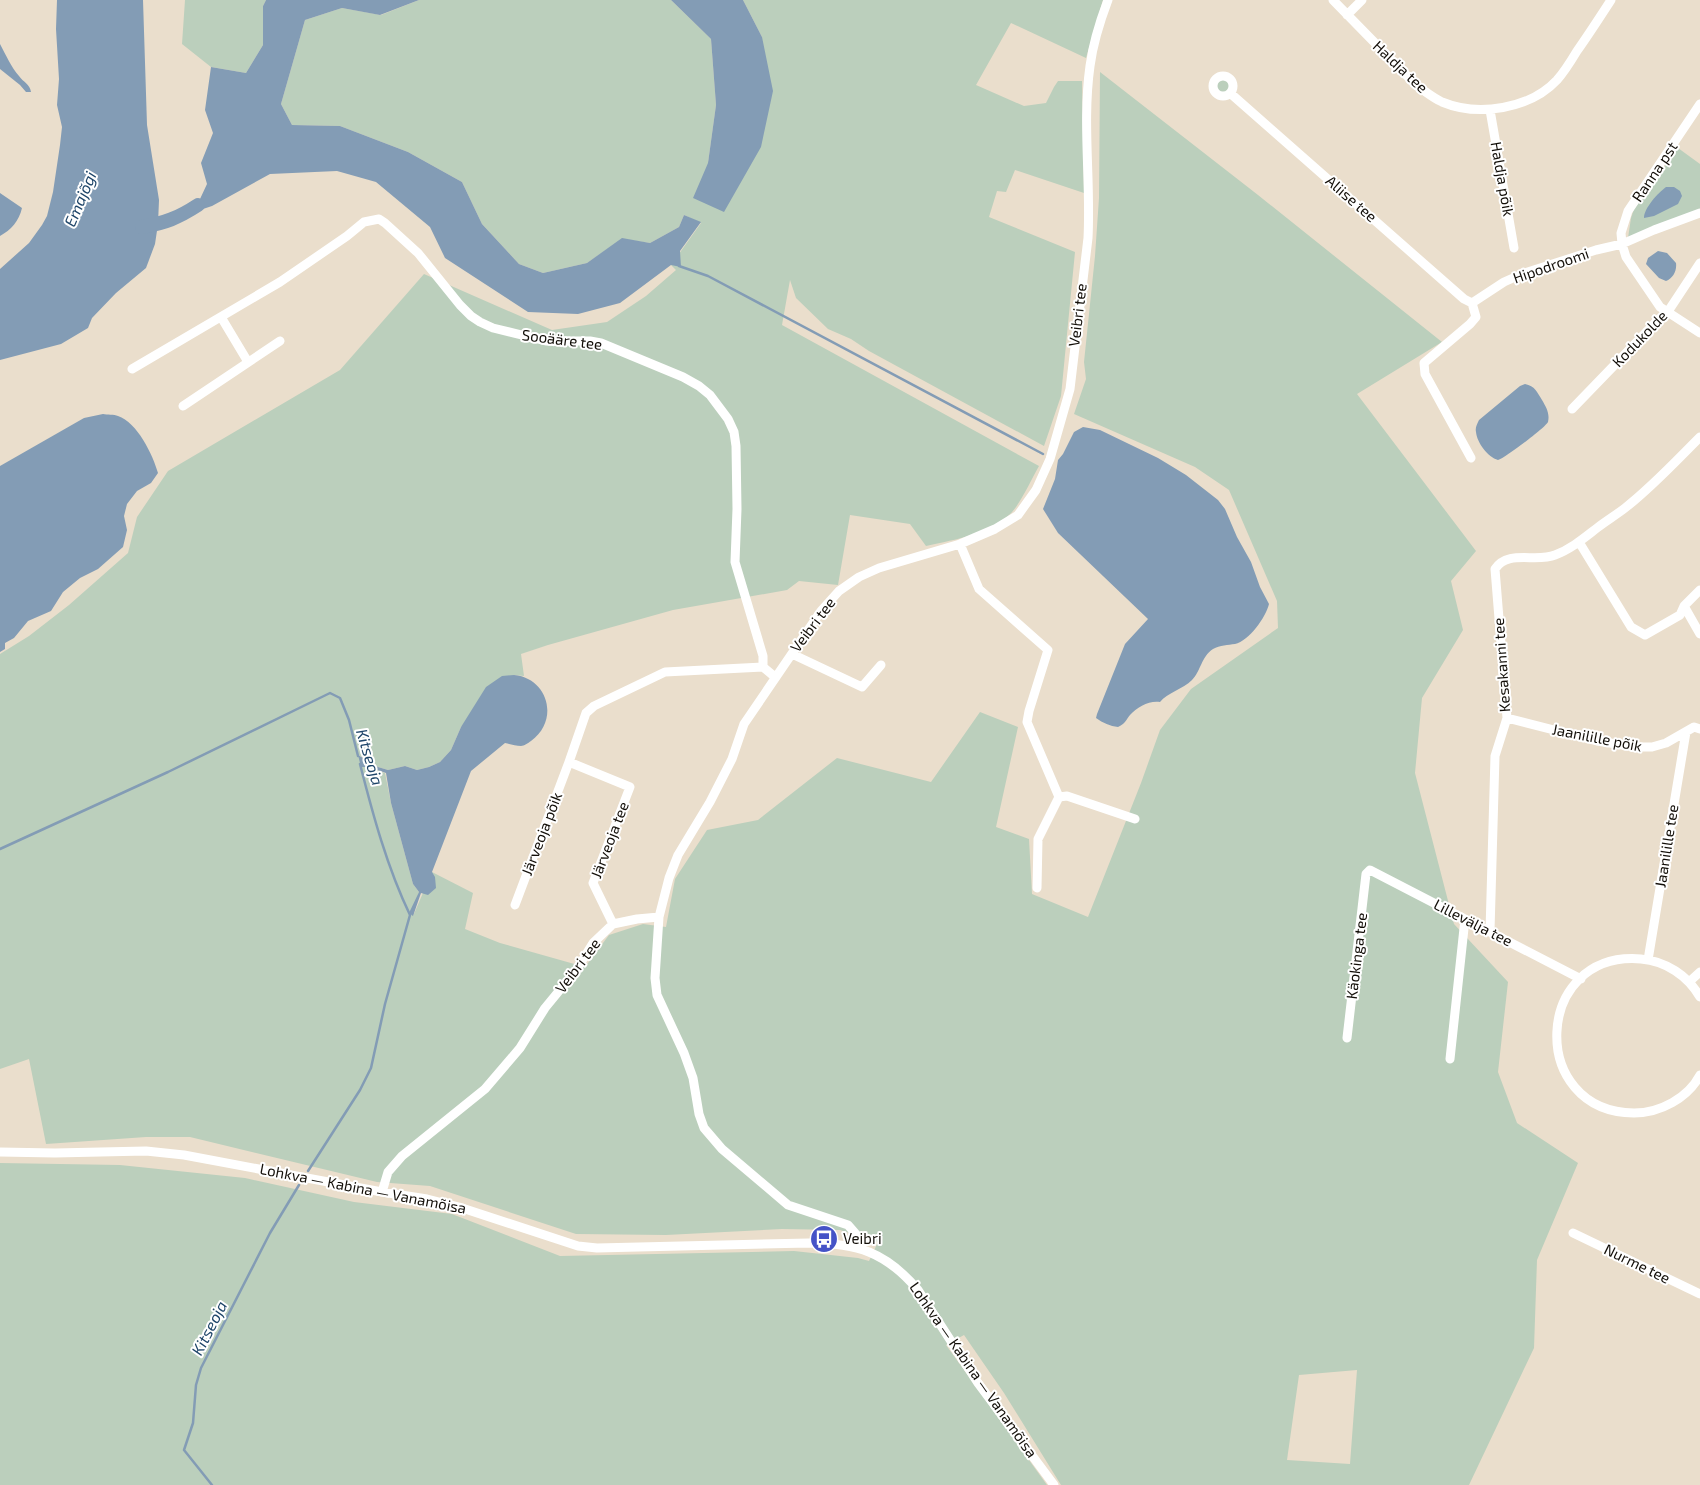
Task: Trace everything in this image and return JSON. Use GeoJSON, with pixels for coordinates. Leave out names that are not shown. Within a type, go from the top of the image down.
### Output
{"type":"FeatureCollection","features":[{"type":"Feature","properties":{"kind":"street","name":"Veibri tee"},"geometry":{"type":"LineString","coordinates":[[382,1192],[388,1172],[402,1156],[485,1089],[520,1048],[545,1008],[576,969],[593,943],[613,924],[637,918],[659,916],[668,878],[678,855],[710,802],[732,759],[744,724],[821,611],[839,591],[860,577],[900,561],[960,544],[995,529],[1018,515],[1032,496],[1050,459],[1070,390],[1076,326],[1086,260],[1089,216],[1086,125],[1087,91],[1090,64],[1108,0]]}},
{"type":"Feature","properties":{"kind":"street","name":"Haldja tee"},"geometry":{"type":"LineString","coordinates":[[1333,0],[1416,86],[1433,97],[1457,107],[1490,110],[1523,101],[1556,81],[1611,0]]}},
{"type":"Feature","properties":{"kind":"street"},"geometry":{"type":"LineString","coordinates":[[1347,15],[1362,0]]}},
{"type":"Feature","properties":{"kind":"street","name":"Aliise tee"},"geometry":{"type":"LineString","coordinates":[[1230,93],[1457,293],[1472,304]]}},
{"type":"Feature","properties":{"kind":"street","name":"Ranna pst"},"geometry":{"type":"LineString","coordinates":[[1622,244],[1621,233],[1628,211],[1700,104]]}},
{"type":"Feature","properties":{"kind":"street","name":"Haldja põik"},"geometry":{"type":"LineString","coordinates":[[1490,110],[1514,248]]}},
{"type":"Feature","properties":{"kind":"street","name":"Hipodroomi"},"geometry":{"type":"LineString","coordinates":[[1472,304],[1504,282],[1522,274],[1596,250],[1622,244],[1700,213]]}},
{"type":"Feature","properties":{"kind":"street","name":"Sooääre tee"},"geometry":{"type":"LineString","coordinates":[[132,369],[280,282],[347,236],[364,222],[379,219],[386,222],[418,253],[460,305],[480,322],[493,328],[546,341],[590,341],[601,343],[683,377],[699,386],[720,406],[734,432],[736,446],[737,509],[735,562],[763,656],[763,668]]}},
{"type":"Feature","properties":{"kind":"street"},"geometry":{"type":"LineString","coordinates":[[1622,244],[1626,257],[1660,307],[1700,333]]}},
{"type":"Feature","properties":{"kind":"street","name":"Kodukolde"},"geometry":{"type":"LineString","coordinates":[[1572,409],[1659,318],[1667,312],[1700,263]]}},
{"type":"Feature","properties":{"kind":"street"},"geometry":{"type":"LineString","coordinates":[[1471,458],[1424,374],[1424,363],[1476,317],[1472,304]]}},
{"type":"Feature","properties":{"kind":"street"},"geometry":{"type":"LineString","coordinates":[[222,317],[248,362]]}},
{"type":"Feature","properties":{"kind":"street"},"geometry":{"type":"LineString","coordinates":[[183,406],[280,341]]}},
{"type":"Feature","properties":{"kind":"street","name":"Kesakanni tee"},"geometry":{"type":"LineString","coordinates":[[1490,931],[1495,756],[1507,718],[1495,569],[1504,560],[1555,555],[1579,542],[1618,513],[1668,469],[1700,437]]}},
{"type":"Feature","properties":{"kind":"street"},"geometry":{"type":"LineString","coordinates":[[1579,542],[1631,627],[1645,635],[1680,615],[1684,606],[1700,590]]}},
{"type":"Feature","properties":{"kind":"street"},"geometry":{"type":"LineString","coordinates":[[960,544],[979,589],[1048,650],[1027,722],[1059,797],[1038,839],[1037,888]]}},
{"type":"Feature","properties":{"kind":"street"},"geometry":{"type":"LineString","coordinates":[[1684,606],[1700,634]]}},
{"type":"Feature","properties":{"kind":"street"},"geometry":{"type":"LineString","coordinates":[[792,654],[862,687],[881,665]]}},
{"type":"Feature","properties":{"kind":"street"},"geometry":{"type":"LineString","coordinates":[[569,762],[586,713],[594,706],[665,672],[763,668],[775,678]]}},
{"type":"Feature","properties":{"kind":"street","name":"Jaanilille põik"},"geometry":{"type":"LineString","coordinates":[[1507,718],[1597,741],[1652,748],[1666,743],[1694,727],[1700,729]]}},
{"type":"Feature","properties":{"kind":"street","name":"Jaanilille tee"},"geometry":{"type":"LineString","coordinates":[[1648,960],[1686,732]]}},
{"type":"Feature","properties":{"kind":"street","name":"Järveoja põik"},"geometry":{"type":"LineString","coordinates":[[515,905],[569,762]]}},
{"type":"Feature","properties":{"kind":"street","name":"Järveoja tee"},"geometry":{"type":"LineString","coordinates":[[569,762],[630,787],[593,883],[613,924]]}},
{"type":"Feature","properties":{"kind":"street"},"geometry":{"type":"LineString","coordinates":[[1059,797],[1067,796],[1135,819]]}},
{"type":"Feature","properties":{"kind":"street","name":"Lillevälja tee"},"geometry":{"type":"LineString","coordinates":[[1366,874],[1370,870],[1581,978]]}},
{"type":"Feature","properties":{"kind":"street","name":"Käokinga tee"},"geometry":{"type":"LineString","coordinates":[[1347,1038],[1366,874]]}},
{"type":"Feature","properties":{"kind":"street"},"geometry":{"type":"LineString","coordinates":[[659,916],[655,978],[658,995],[690,1070],[698,1114],[704,1128],[722,1149],[788,1205],[848,1225],[855,1232],[854,1247]]}},
{"type":"Feature","properties":{"kind":"street"},"geometry":{"type":"LineString","coordinates":[[1450,1059],[1465,919]]}},
{"type":"Feature","properties":{"kind":"street"},"geometry":{"type":"LineString","coordinates":[[1700,997],[1689,982],[1671,968],[1648,960],[1631,958],[1614,961],[1598,967],[1581,978],[1565,999],[1556,1027],[1556,1042],[1558,1056],[1571,1082],[1593,1102],[1613,1110],[1636,1113],[1665,1106],[1678,1099],[1700,1075]]}},
{"type":"Feature","properties":{"kind":"street"},"geometry":{"type":"LineString","coordinates":[[1689,982],[1700,972]]}},
{"type":"Feature","properties":{"kind":"street","name":"Lohkva — Kabina — Vanamõisa"},"geometry":{"type":"LineString","coordinates":[[0,1152],[146,1151],[184,1155],[459,1206],[578,1246],[598,1248],[809,1243],[854,1247],[885,1259],[906,1276],[918,1290],[978,1383],[1054,1485]]}},
{"type":"Feature","properties":{"kind":"street","name":"Nurme tee"},"geometry":{"type":"LineString","coordinates":[[1573,1233],[1700,1294]]}},
{"type":"Feature","properties":{"kind":"green space"},"geometry":{"type":"Polygon","coordinates":[[[185,0],[266,0],[263,6],[263,45],[246,73],[211,67],[182,44],[185,0]]]}},
{"type":"Feature","properties":{"kind":"green space"},"geometry":{"type":"Polygon","coordinates":[[[419,0],[671,0],[711,39],[716,105],[708,163],[762,37],[743,0],[1103,0],[1086,58],[1011,23],[976,85],[1024,106],[1046,103],[1058,81],[1082,81],[1084,193],[1015,170],[1006,192],[997,191],[989,217],[1075,252],[1061,396],[1044,446],[869,351],[851,339],[828,329],[796,298],[790,280],[782,325],[1039,466],[1016,507],[1008,516],[998,524],[975,534],[926,546],[910,524],[850,515],[838,585],[799,581],[787,590],[673,610],[521,654],[524,676],[514,675],[461,727],[451,750],[440,762],[417,770],[405,766],[388,770],[378,767],[359,755],[369,767],[385,773],[391,803],[413,884],[419,892],[413,916],[432,872],[473,893],[465,929],[500,943],[585,967],[609,935],[643,924],[666,927],[675,879],[707,830],[758,820],[837,758],[931,782],[980,712],[1018,727],[996,827],[1029,839],[1032,894],[1088,917],[1160,730],[1191,689],[1278,628],[1277,601],[1229,490],[1195,467],[1074,414],[1086,379],[1084,362],[1099,198],[1100,72],[1442,342],[1357,394],[1476,551],[1451,581],[1463,630],[1422,698],[1415,773],[1454,924],[1508,982],[1498,1072],[1517,1123],[1578,1163],[1537,1260],[1534,1348],[1469,1485],[1061,1485],[1004,1393],[964,1335],[946,1345],[1047,1485],[0,1485],[0,1163],[120,1165],[245,1178],[354,1202],[452,1214],[560,1256],[794,1251],[858,1258],[869,1261],[878,1242],[840,1230],[782,1229],[666,1235],[576,1234],[430,1186],[377,1182],[190,1137],[146,1137],[46,1144],[29,1059],[0,1069],[0,654],[29,636],[69,605],[128,553],[137,517],[168,471],[340,370],[424,274],[552,330],[607,322],[646,296],[676,270],[671,265],[701,223],[684,215],[679,227],[650,243],[622,239],[587,263],[543,273],[519,264],[482,224],[462,182],[408,152],[340,126],[292,125],[281,104],[305,20],[342,8],[381,15],[419,0]],[[1357,1370],[1299,1375],[1287,1460],[1350,1464],[1357,1370]]]}},
{"type":"Feature","properties":{"kind":"green space"},"geometry":{"type":"Polygon","coordinates":[[[1223,78],[1229,80],[1231,86],[1229,92],[1223,94],[1217,92],[1215,86],[1217,80],[1223,78]]]}},
{"type":"Feature","properties":{"kind":"green space"},"geometry":{"type":"Polygon","coordinates":[[[1678,148],[1700,164],[1700,211],[1628,238],[1634,209],[1678,148]]]}},
{"type":"Feature","properties":{"kind":"water","name":"Emajõgi"},"geometry":{"type":"Polygon","coordinates":[[[57,0],[143,0],[147,125],[159,200],[155,244],[146,268],[116,293],[92,318],[88,328],[61,344],[0,360],[0,269],[29,243],[42,225],[47,216],[53,192],[62,127],[57,105],[59,79],[56,29],[57,0]]]}},
{"type":"Feature","properties":{"kind":"water"},"geometry":{"type":"Polygon","coordinates":[[[266,0],[419,0],[380,15],[342,8],[305,20],[281,104],[292,125],[340,126],[408,152],[462,182],[482,224],[519,264],[543,273],[587,263],[622,238],[650,243],[679,227],[684,215],[701,222],[680,251],[681,267],[671,265],[620,303],[578,314],[528,312],[445,258],[430,227],[376,182],[337,171],[270,174],[212,206],[182,216],[200,199],[207,184],[201,163],[213,133],[205,110],[211,67],[246,73],[263,45],[263,6],[266,0]]]}},
{"type":"Feature","properties":{"kind":"water"},"geometry":{"type":"Polygon","coordinates":[[[671,0],[743,0],[762,37],[773,91],[761,147],[724,212],[693,198],[708,163],[716,105],[711,39],[671,0]]]}},
{"type":"Feature","properties":{"kind":"water"},"geometry":{"type":"Polygon","coordinates":[[[0,44],[14,69],[28,85],[31,92],[26,92],[0,69],[0,44]]]}},
{"type":"Feature","properties":{"kind":"water"},"geometry":{"type":"Polygon","coordinates":[[[1666,187],[1674,187],[1680,191],[1682,196],[1678,204],[1654,216],[1644,218],[1649,205],[1666,187]]]}},
{"type":"Feature","properties":{"kind":"water"},"geometry":{"type":"Polygon","coordinates":[[[0,193],[22,208],[14,225],[0,236],[0,193]]]}},
{"type":"Feature","properties":{"kind":"water"},"geometry":{"type":"Polygon","coordinates":[[[1658,251],[1667,253],[1676,263],[1674,274],[1666,281],[1659,278],[1646,264],[1648,258],[1658,251]]]}},
{"type":"Feature","properties":{"kind":"water"},"geometry":{"type":"Polygon","coordinates":[[[1525,384],[1539,394],[1547,410],[1548,422],[1525,442],[1498,460],[1490,456],[1481,445],[1477,436],[1476,426],[1479,420],[1520,386],[1525,384]]]}},
{"type":"Feature","properties":{"kind":"water"},"geometry":{"type":"Polygon","coordinates":[[[103,414],[118,416],[132,425],[148,449],[158,473],[151,483],[137,491],[127,504],[124,516],[127,530],[123,547],[98,569],[80,578],[63,592],[51,611],[28,621],[14,638],[5,643],[5,649],[0,652],[0,466],[84,418],[103,414]]]}},
{"type":"Feature","properties":{"kind":"water"},"geometry":{"type":"Polygon","coordinates":[[[1083,427],[1100,430],[1158,458],[1186,475],[1218,500],[1225,509],[1237,537],[1251,562],[1260,587],[1269,604],[1261,622],[1246,638],[1235,644],[1213,649],[1206,656],[1192,680],[1160,702],[1148,703],[1140,707],[1118,727],[1099,720],[1096,718],[1097,714],[1125,644],[1148,619],[1058,533],[1043,509],[1055,479],[1058,460],[1074,432],[1083,427]]]}},
{"type":"Feature","properties":{"kind":"water"},"geometry":{"type":"Polygon","coordinates":[[[514,675],[526,678],[542,692],[546,701],[547,712],[545,722],[540,732],[529,743],[521,746],[505,743],[471,771],[432,872],[435,877],[436,888],[428,895],[421,893],[413,916],[409,913],[419,892],[413,884],[391,803],[386,773],[369,767],[361,767],[358,755],[378,767],[388,770],[405,766],[417,770],[440,762],[451,750],[461,727],[486,687],[502,676],[514,675]]]}},
{"type":"Feature","properties":{"kind":"waterway"},"geometry":{"type":"LineString","coordinates":[[142,227],[171,219],[198,205]]}},
{"type":"Feature","properties":{"kind":"waterway"},"geometry":{"type":"LineString","coordinates":[[679,266],[708,276],[1043,454]]}},
{"type":"Feature","properties":{"kind":"waterway","name":"Kitseoja"},"geometry":{"type":"LineString","coordinates":[[0,849],[168,772],[330,693],[340,698],[349,720],[358,756]]}},
{"type":"Feature","properties":{"kind":"waterway","name":"Kitseoja"},"geometry":{"type":"LineString","coordinates":[[308,1171],[360,1090],[371,1068],[385,1004],[410,915],[375,822],[360,764]]}},
{"type":"Feature","properties":{"kind":"waterway","name":"Kitseoja"},"geometry":{"type":"LineString","coordinates":[[212,1485],[184,1450],[193,1423],[196,1385],[201,1368],[270,1233],[299,1185]]}},
{"type":"Feature","properties":{"kind":"place","name":"Veibri"},"geometry":{"type":"Point","coordinates":[824,1239]}}]}
